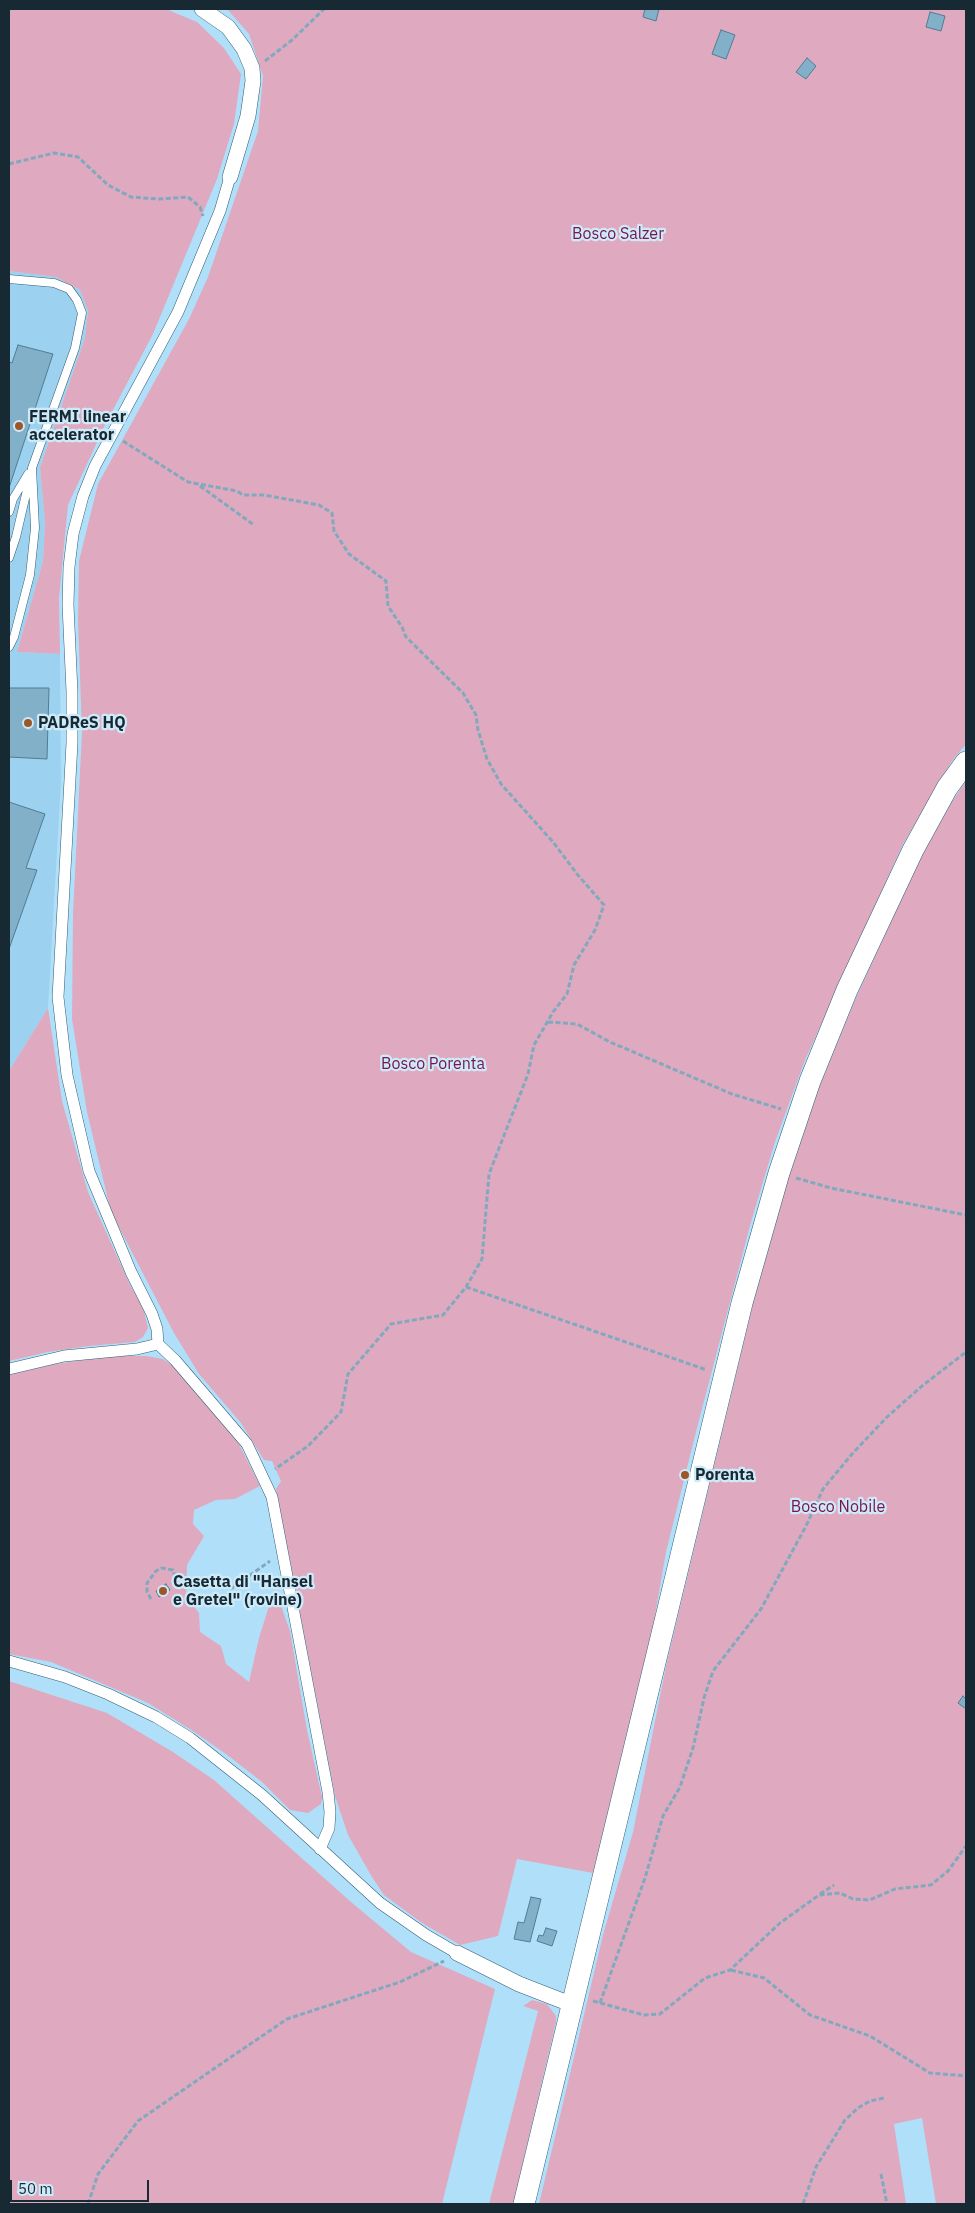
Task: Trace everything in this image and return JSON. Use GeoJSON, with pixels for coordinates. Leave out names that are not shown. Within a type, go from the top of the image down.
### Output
{"type":"FeatureCollection","features":[{"type":"Feature","properties":{"kind":"main road"},"geometry":{"type":"LineString","coordinates":[[524,2204],[763,1223],[798,1114],[847,990],[913,850],[947,788],[966,762]]}},
{"type":"Feature","properties":{"kind":"street"},"geometry":{"type":"LineString","coordinates":[[202,9],[228,27],[244,49],[252,68],[253,81],[248,116],[211,234],[178,312],[95,466],[83,496],[73,534],[69,567],[72,743],[58,996],[67,1074],[89,1172],[127,1264],[152,1314],[157,1329],[158,1344],[176,1360],[247,1444],[264,1477],[272,1498],[328,1792],[329,1828],[320,1849]]}},
{"type":"Feature","properties":{"kind":"street"},"geometry":{"type":"LineString","coordinates":[[9,1369],[64,1356],[158,1344]]}},
{"type":"Feature","properties":{"kind":"street"},"geometry":{"type":"LineString","coordinates":[[9,1661],[66,1677],[108,1694],[163,1721],[219,1759],[262,1795],[380,1903],[426,1935],[457,1953],[520,1984],[574,2001]]}},
{"type":"Feature","properties":{"kind":"lane"},"geometry":{"type":"LineString","coordinates":[[9,279],[54,282],[68,289],[77,300],[82,313],[75,348],[32,468],[9,558]]}},
{"type":"Feature","properties":{"kind":"lane"},"geometry":{"type":"LineString","coordinates":[[9,512],[13,499],[32,468]]}},
{"type":"Feature","properties":{"kind":"lane"},"geometry":{"type":"LineString","coordinates":[[9,647],[14,637],[30,576],[35,528],[32,468]]}},
{"type":"Feature","properties":{"kind":"path"},"geometry":{"type":"LineString","coordinates":[[252,68],[292,40],[324,9]]}},
{"type":"Feature","properties":{"kind":"path"},"geometry":{"type":"LineString","coordinates":[[9,164],[54,153],[78,157],[108,185],[131,197],[159,199],[188,197],[200,207],[211,234]]}},
{"type":"Feature","properties":{"kind":"path"},"geometry":{"type":"LineString","coordinates":[[112,434],[188,482],[237,491],[242,495],[264,495],[319,505],[332,513],[334,531],[349,554],[386,581],[388,606],[402,626],[406,637],[463,693],[476,715],[478,730],[487,759],[501,784],[553,842],[604,905],[595,930],[574,965],[567,994],[553,1012],[534,1045],[528,1074],[489,1174],[482,1259],[466,1287],[443,1315],[391,1324],[348,1374],[341,1412],[308,1446],[264,1477]]}},
{"type":"Feature","properties":{"kind":"path"},"geometry":{"type":"LineString","coordinates":[[198,484],[254,525]]}},
{"type":"Feature","properties":{"kind":"path"},"geometry":{"type":"LineString","coordinates":[[548,1022],[577,1024],[610,1042],[732,1094],[798,1114]]}},
{"type":"Feature","properties":{"kind":"path"},"geometry":{"type":"LineString","coordinates":[[779,1173],[831,1188],[966,1216]]}},
{"type":"Feature","properties":{"kind":"path"},"geometry":{"type":"LineString","coordinates":[[466,1287],[725,1376]]}},
{"type":"Feature","properties":{"kind":"path"},"geometry":{"type":"LineString","coordinates":[[600,2003],[645,1878],[663,1816],[680,1787],[693,1748],[704,1698],[713,1671],[761,1609],[797,1543],[823,1489],[852,1454],[887,1418],[922,1386],[966,1352]]}},
{"type":"Feature","properties":{"kind":"path"},"geometry":{"type":"LineString","coordinates":[[151,1599],[147,1583],[156,1571],[162,1568],[173,1570],[174,1574],[184,1577],[232,1588],[238,1586],[274,1559],[282,1557]]}},
{"type":"Feature","properties":{"kind":"path"},"geometry":{"type":"LineString","coordinates":[[819,1895],[840,1893],[854,1899],[870,1900],[895,1889],[931,1885],[948,1871],[966,1846]]}},
{"type":"Feature","properties":{"kind":"path"},"geometry":{"type":"LineString","coordinates":[[574,2001],[600,2003],[632,2013],[653,2016],[667,2010],[705,1978],[730,1970],[780,1923],[834,1884]]}},
{"type":"Feature","properties":{"kind":"path"},"geometry":{"type":"LineString","coordinates":[[88,2204],[98,2174],[138,2121],[287,2019],[400,1982],[441,1963],[457,1953]]}},
{"type":"Feature","properties":{"kind":"path"},"geometry":{"type":"LineString","coordinates":[[730,1970],[764,1978],[810,2015],[870,2036],[930,2073],[959,2077],[966,2076]]}},
{"type":"Feature","properties":{"kind":"path"},"geometry":{"type":"LineString","coordinates":[[803,2204],[816,2167],[845,2120],[858,2108],[870,2101],[884,2098]]}},
{"type":"Feature","properties":{"kind":"path"},"geometry":{"type":"LineString","coordinates":[[881,2174],[887,2204]]}},
{"type":"Feature","properties":{"kind":"shaded area"},"geometry":{"type":"Polygon","coordinates":[[[9,271],[56,277],[80,290],[88,311],[85,338],[40,466],[45,522],[43,561],[17,652],[60,654],[61,782],[48,1008],[9,1071],[9,271]]]}},
{"type":"Feature","properties":{"kind":"green space"},"geometry":{"type":"Polygon","coordinates":[[[9,9],[166,9],[197,22],[224,48],[241,74],[234,124],[217,179],[153,334],[105,425],[68,505],[59,598],[60,654],[17,652],[43,561],[45,522],[40,467],[85,338],[88,311],[80,290],[56,277],[9,271],[9,9]]]}},
{"type":"Feature","properties":{"kind":"green space"},"geometry":{"type":"Polygon","coordinates":[[[227,9],[966,9],[966,744],[952,761],[903,844],[805,1060],[775,1142],[751,1222],[666,1552],[653,1627],[593,1873],[517,1859],[498,1936],[460,1945],[422,1923],[384,1895],[348,1835],[335,1796],[276,1489],[281,1481],[272,1461],[264,1460],[241,1423],[199,1374],[174,1333],[111,1212],[87,1112],[72,1019],[73,914],[82,732],[78,621],[79,561],[98,484],[189,319],[208,277],[258,131],[263,76],[249,34],[227,9]]]}},
{"type":"Feature","properties":{"kind":"green space","name":"Bosco Nobile"},"geometry":{"type":"Polygon","coordinates":[[[966,781],[966,2204],[936,2204],[922,2118],[894,2124],[906,2204],[539,2204],[603,1935],[633,1832],[666,1666],[753,1304],[787,1183],[818,1090],[855,1000],[920,859],[949,806],[966,781]]]}},
{"type":"Feature","properties":{"kind":"green space"},"geometry":{"type":"Polygon","coordinates":[[[48,1008],[62,1101],[88,1192],[130,1285],[143,1307],[148,1328],[143,1337],[135,1342],[48,1352],[9,1361],[9,1071],[48,1008]]]}},
{"type":"Feature","properties":{"kind":"green space"},"geometry":{"type":"Polygon","coordinates":[[[112,1356],[146,1356],[163,1359],[176,1368],[239,1444],[260,1486],[235,1499],[216,1500],[194,1510],[193,1524],[204,1536],[187,1565],[186,1597],[199,1613],[200,1632],[221,1646],[226,1664],[249,1682],[259,1638],[269,1606],[281,1606],[290,1631],[307,1730],[322,1797],[321,1804],[308,1813],[290,1810],[262,1782],[230,1757],[148,1703],[51,1662],[9,1654],[9,1375],[55,1364],[112,1356]]]}},
{"type":"Feature","properties":{"kind":"green space"},"geometry":{"type":"Polygon","coordinates":[[[9,1681],[107,1713],[173,1752],[214,1780],[351,1902],[411,1952],[495,1989],[442,2204],[9,2204],[9,1681]]]}},
{"type":"Feature","properties":{"kind":"green space"},"geometry":{"type":"Polygon","coordinates":[[[532,2000],[547,2004],[556,2016],[556,2022],[513,2204],[489,2204],[538,2011],[523,2006],[532,2000]]]}},
{"type":"Feature","properties":{"kind":"building"},"geometry":{"type":"Polygon","coordinates":[[[645,9],[659,9],[656,21],[643,17],[645,9]]]}},
{"type":"Feature","properties":{"kind":"building"},"geometry":{"type":"Polygon","coordinates":[[[930,12],[945,16],[941,31],[926,27],[930,12]]]}},
{"type":"Feature","properties":{"kind":"building"},"geometry":{"type":"Polygon","coordinates":[[[721,30],[735,35],[726,59],[712,54],[721,30]]]}},
{"type":"Feature","properties":{"kind":"building"},"geometry":{"type":"Polygon","coordinates":[[[807,58],[816,66],[806,79],[796,72],[807,58]]]}},
{"type":"Feature","properties":{"kind":"building","name":"FERMI linear accelerator"},"geometry":{"type":"Polygon","coordinates":[[[18,345],[53,354],[9,488],[9,362],[12,363],[18,345]]]}},
{"type":"Feature","properties":{"kind":"building","name":"PADReS HQ"},"geometry":{"type":"Polygon","coordinates":[[[9,688],[49,688],[47,759],[9,757],[9,688]]]}},
{"type":"Feature","properties":{"kind":"building"},"geometry":{"type":"Polygon","coordinates":[[[9,802],[45,814],[26,868],[37,870],[9,949],[9,802]]]}},
{"type":"Feature","properties":{"kind":"building","name":"Casetta di \"Hansel e Gretel\" (rovine)"},"geometry":{"type":"Polygon","coordinates":[[[166,1584],[170,1590],[159,1597],[156,1591],[166,1584]]]}},
{"type":"Feature","properties":{"kind":"building"},"geometry":{"type":"Polygon","coordinates":[[[963,1696],[966,1699],[966,1709],[958,1703],[963,1696]]]}},
{"type":"Feature","properties":{"kind":"building"},"geometry":{"type":"Polygon","coordinates":[[[531,1897],[541,1899],[530,1942],[514,1939],[518,1922],[524,1923],[531,1897]]]}},
{"type":"Feature","properties":{"kind":"building"},"geometry":{"type":"Polygon","coordinates":[[[546,1928],[557,1931],[552,1946],[537,1941],[539,1935],[543,1936],[546,1928]]]}},
{"type":"Feature","properties":{"kind":"place","name":"FERMI linear accelerator"},"geometry":{"type":"Point","coordinates":[19,426]}},
{"type":"Feature","properties":{"kind":"place","name":"PADReS HQ"},"geometry":{"type":"Point","coordinates":[28,723]}},
{"type":"Feature","properties":{"kind":"place","name":"Porenta"},"geometry":{"type":"Point","coordinates":[685,1475]}},
{"type":"Feature","properties":{"kind":"place","name":"Casetta di \"Hansel e Gretel\" (rovine)"},"geometry":{"type":"Point","coordinates":[163,1591]}},
{"type":"Feature","properties":{"kind":"park label","name":"Bosco Salzer"},"geometry":{"type":"Point","coordinates":[618,234]}},
{"type":"Feature","properties":{"kind":"park label","name":"Bosco Porenta"},"geometry":{"type":"Point","coordinates":[433,1064]}}]}
